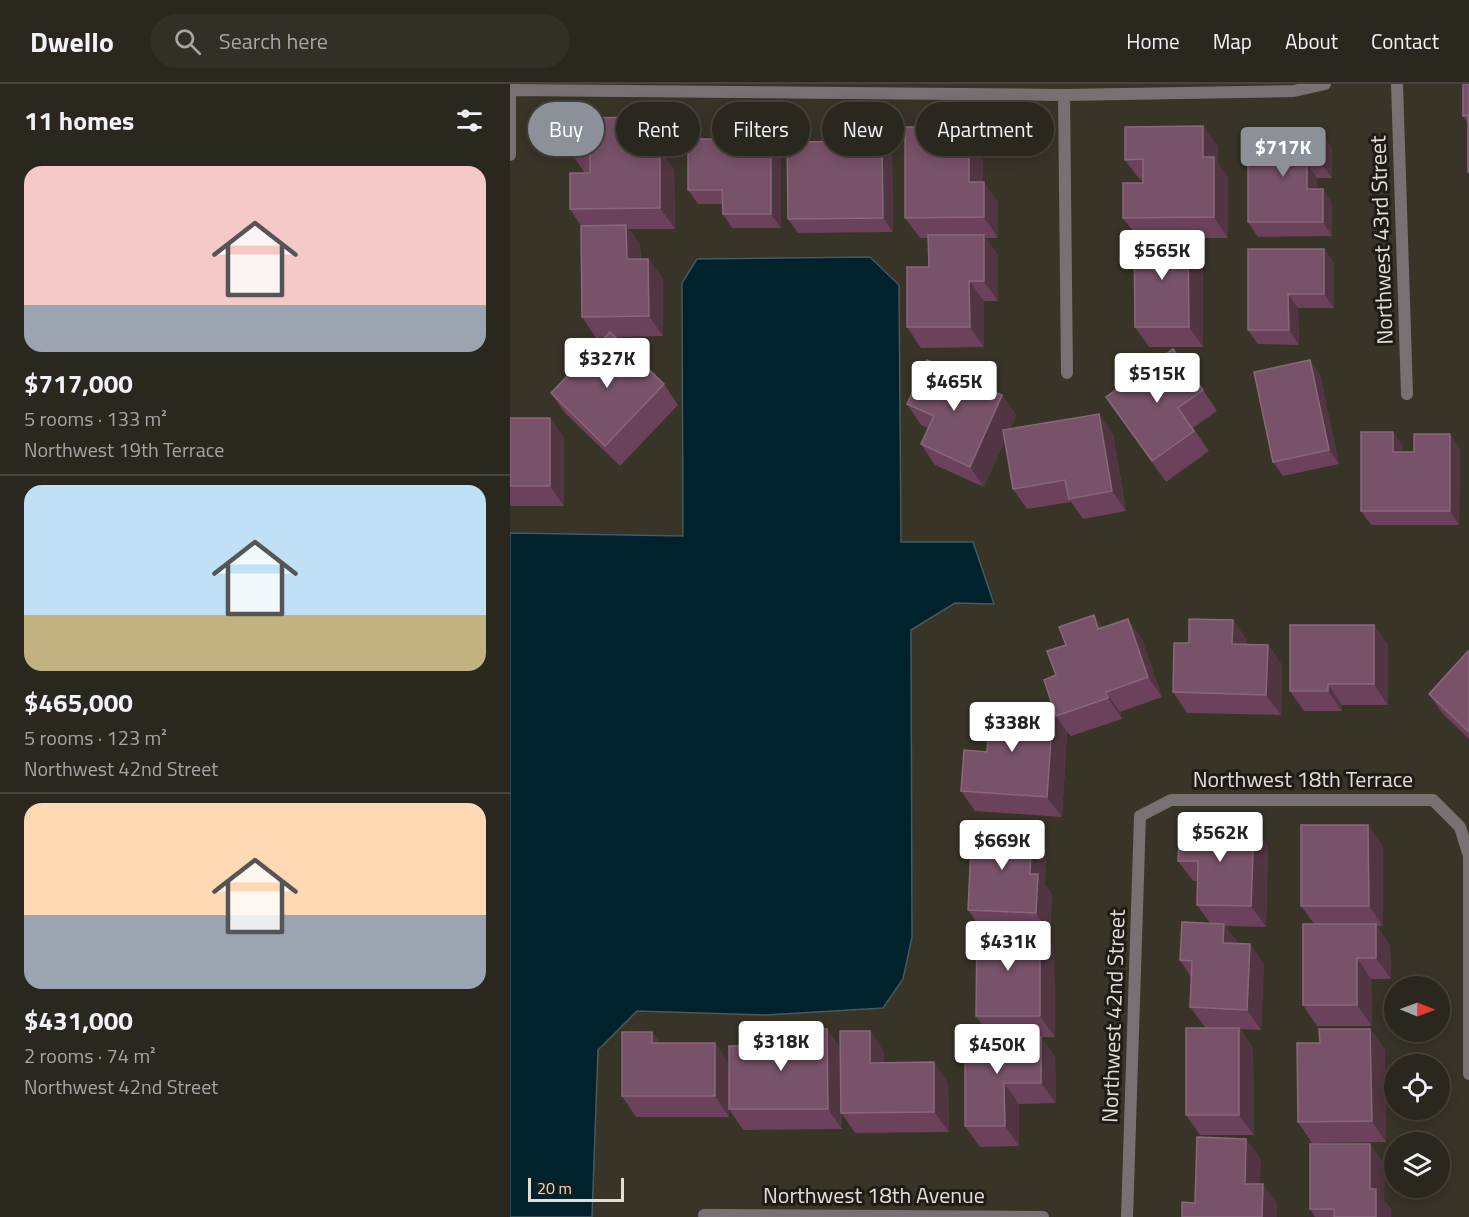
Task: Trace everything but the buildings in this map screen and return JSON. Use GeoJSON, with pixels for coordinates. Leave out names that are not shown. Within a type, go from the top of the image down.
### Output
{"type":"FeatureCollection","features":[{"type":"Feature","properties":{"kind":"street"},"geometry":{"type":"LineString","coordinates":[[510,155],[510,90],[1064,95],[1294,91],[1324,84]]}},
{"type":"Feature","properties":{"kind":"street","name":"Northwest 43rd Street"},"geometry":{"type":"LineString","coordinates":[[1397,84],[1407,394]]}},
{"type":"Feature","properties":{"kind":"street"},"geometry":{"type":"LineString","coordinates":[[1064,95],[1067,373]]}},
{"type":"Feature","properties":{"kind":"street","name":"Northwest 18th Terrace"},"geometry":{"type":"LineString","coordinates":[[1140,816],[1171,800],[1433,800],[1460,826],[1468,856],[1469,1074]]}},
{"type":"Feature","properties":{"kind":"street","name":"Northwest 42nd Street"},"geometry":{"type":"LineString","coordinates":[[1127,1217],[1140,816]]}},
{"type":"Feature","properties":{"kind":"street","name":"Northwest 18th Avenue"},"geometry":{"type":"LineString","coordinates":[[704,1215],[1043,1217]]}},
{"type":"Feature","properties":{"kind":"water"},"geometry":{"type":"Polygon","coordinates":[[[870,257],[899,285],[901,542],[973,542],[994,604],[955,603],[911,630],[912,937],[903,979],[883,1008],[766,1015],[637,1011],[598,1050],[592,1217],[510,1217],[510,533],[683,536],[682,283],[697,259],[870,257]]]}}]}
